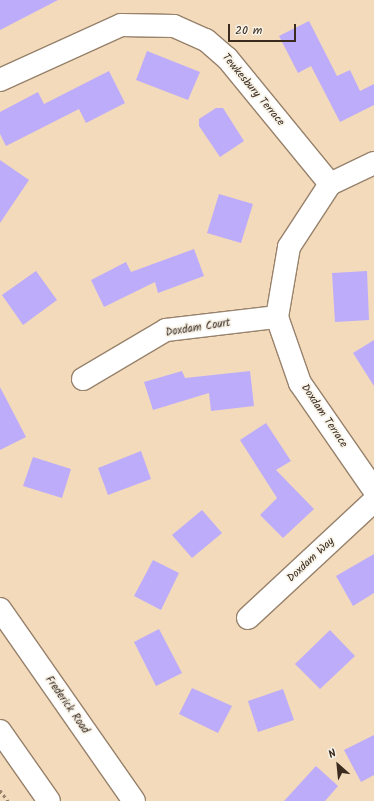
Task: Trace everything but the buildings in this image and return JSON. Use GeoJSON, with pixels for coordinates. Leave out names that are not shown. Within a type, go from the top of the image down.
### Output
{"type":"FeatureCollection","features":[{"type":"Feature","properties":{"kind":"street","name":"Tewkesbury Terrace"},"geometry":{"type":"LineString","coordinates":[[0,80],[121,25],[174,26],[206,40],[227,58],[330,184]]}},
{"type":"Feature","properties":{"kind":"street"},"geometry":{"type":"LineString","coordinates":[[330,184],[374,163]]}},
{"type":"Feature","properties":{"kind":"street","name":"Doxdam Terrace"},"geometry":{"type":"LineString","coordinates":[[330,184],[289,247],[277,317],[300,382],[374,490]]}},
{"type":"Feature","properties":{"kind":"street","name":"Doxdam Court"},"geometry":{"type":"LineString","coordinates":[[83,379],[166,330],[277,317]]}},
{"type":"Feature","properties":{"kind":"street","name":"Doxdam Way"},"geometry":{"type":"LineString","coordinates":[[248,618],[374,501]]}},
{"type":"Feature","properties":{"kind":"street","name":"Frederick Road"},"geometry":{"type":"LineString","coordinates":[[0,609],[134,801]]}},
{"type":"Feature","properties":{"kind":"street"},"geometry":{"type":"LineString","coordinates":[[0,732],[49,801]]}},
{"type":"Feature","properties":{"kind":"path"},"geometry":{"type":"LineString","coordinates":[[0,790],[8,801]]}}]}
